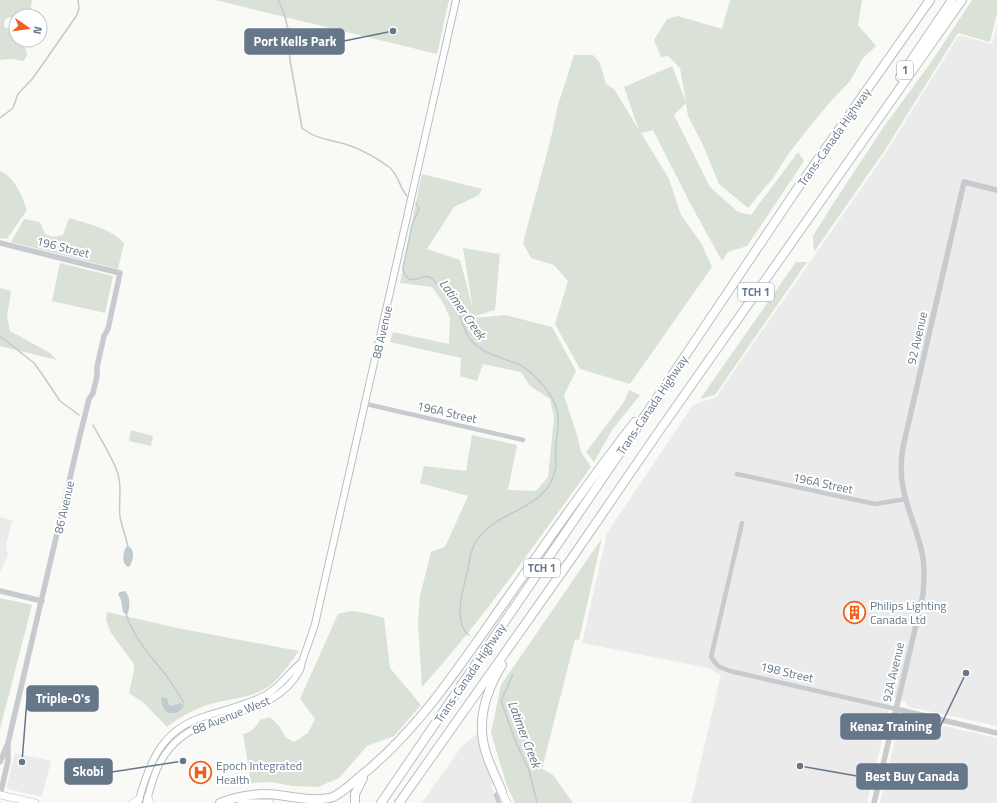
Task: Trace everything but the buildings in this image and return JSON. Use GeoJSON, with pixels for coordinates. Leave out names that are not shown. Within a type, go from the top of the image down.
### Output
{"type":"FeatureCollection","features":[{"type":"Feature","properties":{"kind":"highway","name":"Trans-Canada Highway"},"geometry":{"type":"LineString","coordinates":[[381,803],[795,192],[930,0]]}},
{"type":"Feature","properties":{"kind":"highway","name":"Trans-Canada Highway"},"geometry":{"type":"LineString","coordinates":[[862,141],[891,92],[952,0]]}},
{"type":"Feature","properties":{"kind":"highway","name":"Trans-Canada Highway"},"geometry":{"type":"LineString","coordinates":[[399,803],[962,0]]}},
{"type":"Feature","properties":{"kind":"highway"},"geometry":{"type":"LineString","coordinates":[[220,803],[239,797],[261,794],[307,800],[328,799],[344,790],[369,769],[407,733],[432,701],[623,437],[670,377]]}},
{"type":"Feature","properties":{"kind":"highway"},"geometry":{"type":"LineString","coordinates":[[499,794],[484,745],[482,724],[485,700],[496,674],[546,594]]}},
{"type":"Feature","properties":{"kind":"highway"},"geometry":{"type":"LineString","coordinates":[[355,803],[357,787],[369,769]]}},
{"type":"Feature","properties":{"kind":"main road","name":"88 Avenue"},"geometry":{"type":"LineString","coordinates":[[302,662],[315,624],[366,404],[456,0]]}},
{"type":"Feature","properties":{"kind":"main road","name":"88 Avenue West"},"geometry":{"type":"LineString","coordinates":[[142,801],[165,754],[177,740],[201,725],[255,707],[278,695],[301,669],[302,662]]}},
{"type":"Feature","properties":{"kind":"main road"},"geometry":{"type":"LineString","coordinates":[[499,794],[507,803]]}},
{"type":"Feature","properties":{"kind":"main road"},"geometry":{"type":"LineString","coordinates":[[0,795],[35,803]]}},
{"type":"Feature","properties":{"kind":"main road"},"geometry":{"type":"LineString","coordinates":[[241,803],[270,803]]}},
{"type":"Feature","properties":{"kind":"street","name":"92 Avenue"},"geometry":{"type":"LineString","coordinates":[[906,499],[901,474],[903,447],[964,182],[997,190]]}},
{"type":"Feature","properties":{"kind":"street","name":"196 Street"},"geometry":{"type":"LineString","coordinates":[[0,243],[120,272]]}},
{"type":"Feature","properties":{"kind":"street","name":"86 Avenue"},"geometry":{"type":"LineString","coordinates":[[0,762],[8,743],[88,399],[93,393],[97,366],[104,336],[108,328],[120,272]]}},
{"type":"Feature","properties":{"kind":"street","name":"196A Street"},"geometry":{"type":"LineString","coordinates":[[366,404],[523,440]]}},
{"type":"Feature","properties":{"kind":"street","name":"196A Street"},"geometry":{"type":"LineString","coordinates":[[737,474],[876,504],[906,499]]}},
{"type":"Feature","properties":{"kind":"street","name":"92A Avenue"},"geometry":{"type":"LineString","coordinates":[[874,803],[923,594],[924,569],[922,551],[906,499]]}},
{"type":"Feature","properties":{"kind":"street","name":"198 Street"},"geometry":{"type":"LineString","coordinates":[[742,524],[711,657],[718,666],[734,672],[997,733]]}},
{"type":"Feature","properties":{"kind":"street"},"geometry":{"type":"LineString","coordinates":[[0,591],[42,601]]}},
{"type":"Feature","properties":{"kind":"street","name":"86 Avenue"},"geometry":{"type":"LineString","coordinates":[[0,795],[8,761],[8,743]]}},
{"type":"Feature","properties":{"kind":"street"},"geometry":{"type":"LineString","coordinates":[[499,794],[499,803]]}},
{"type":"Feature","properties":{"kind":"shaded area"},"geometry":{"type":"Polygon","coordinates":[[[0,0],[32,0],[31,8],[8,8],[8,18],[5,19],[4,26],[8,28],[8,48],[25,48],[27,54],[25,59],[23,61],[11,59],[0,60],[0,0]]]}},
{"type":"Feature","properties":{"kind":"shaded area"},"geometry":{"type":"Polygon","coordinates":[[[215,0],[449,0],[437,54],[215,0]]]}},
{"type":"Feature","properties":{"kind":"shaded area"},"geometry":{"type":"Polygon","coordinates":[[[730,0],[862,0],[858,25],[876,46],[863,58],[850,81],[811,125],[789,153],[773,178],[748,208],[719,184],[703,145],[688,116],[686,103],[674,115],[710,187],[738,212],[751,215],[798,152],[804,161],[747,246],[728,252],[722,261],[690,203],[653,130],[641,133],[669,179],[681,215],[701,243],[712,267],[630,384],[580,369],[555,324],[568,281],[554,265],[531,258],[523,243],[550,142],[558,105],[574,55],[593,55],[600,63],[606,84],[614,89],[639,130],[624,87],[672,66],[686,102],[680,68],[668,56],[661,57],[654,40],[667,19],[678,16],[722,29],[730,0]]]}},
{"type":"Feature","properties":{"kind":"shaded area"},"geometry":{"type":"Polygon","coordinates":[[[972,0],[997,0],[997,13],[990,42],[958,33],[885,150],[814,252],[813,236],[831,207],[883,128],[932,61],[972,0]]]}},
{"type":"Feature","properties":{"kind":"shaded area"},"geometry":{"type":"Polygon","coordinates":[[[997,25],[997,726],[910,707],[905,702],[892,697],[867,803],[691,803],[721,675],[708,668],[582,643],[607,533],[693,405],[716,397],[883,157],[959,35],[992,44],[997,25]]]}},
{"type":"Feature","properties":{"kind":"shaded area"},"geometry":{"type":"Polygon","coordinates":[[[0,171],[14,182],[27,210],[7,239],[0,238],[0,171]]]}},
{"type":"Feature","properties":{"kind":"shaded area"},"geometry":{"type":"Polygon","coordinates":[[[422,174],[482,189],[479,195],[454,207],[427,249],[460,260],[473,309],[463,248],[500,254],[495,310],[475,316],[475,318],[505,315],[552,327],[576,371],[564,395],[581,452],[591,467],[488,607],[422,687],[418,622],[420,596],[431,552],[445,547],[468,496],[420,483],[424,466],[466,471],[472,435],[517,445],[508,490],[536,491],[548,477],[554,417],[550,399],[530,386],[521,372],[483,364],[477,381],[460,376],[461,358],[390,342],[393,332],[449,344],[450,318],[442,301],[432,287],[400,283],[422,174]]]}},
{"type":"Feature","properties":{"kind":"shaded area"},"geometry":{"type":"Polygon","coordinates":[[[69,218],[105,230],[124,243],[118,269],[11,242],[24,219],[40,222],[45,234],[52,237],[63,235],[69,218]]]}},
{"type":"Feature","properties":{"kind":"shaded area"},"geometry":{"type":"Polygon","coordinates":[[[796,262],[807,262],[715,395],[700,399],[796,262]]]}},
{"type":"Feature","properties":{"kind":"shaded area"},"geometry":{"type":"Polygon","coordinates":[[[60,263],[113,276],[105,313],[52,301],[60,263]]]}},
{"type":"Feature","properties":{"kind":"shaded area"},"geometry":{"type":"Polygon","coordinates":[[[0,288],[11,291],[7,317],[10,331],[50,353],[57,360],[0,346],[0,288]]]}},
{"type":"Feature","properties":{"kind":"shaded area"},"geometry":{"type":"Polygon","coordinates":[[[629,390],[640,395],[612,430],[594,462],[586,452],[624,402],[629,390]]]}},
{"type":"Feature","properties":{"kind":"shaded area"},"geometry":{"type":"Polygon","coordinates":[[[131,430],[153,436],[151,446],[129,441],[131,430]]]}},
{"type":"Feature","properties":{"kind":"shaded area"},"geometry":{"type":"Polygon","coordinates":[[[0,517],[12,520],[6,546],[8,555],[0,572],[0,517]]]}},
{"type":"Feature","properties":{"kind":"shaded area"},"geometry":{"type":"Polygon","coordinates":[[[602,538],[579,640],[575,639],[542,769],[553,775],[573,803],[515,803],[507,786],[491,733],[501,685],[602,538]]]}},
{"type":"Feature","properties":{"kind":"shaded area"},"geometry":{"type":"Polygon","coordinates":[[[126,547],[130,547],[132,549],[133,554],[133,559],[128,567],[124,563],[123,555],[126,547]]]}},
{"type":"Feature","properties":{"kind":"shaded area"},"geometry":{"type":"Polygon","coordinates":[[[125,591],[128,596],[129,603],[127,615],[123,612],[121,600],[118,594],[125,591]]]}},
{"type":"Feature","properties":{"kind":"shaded area"},"geometry":{"type":"Polygon","coordinates":[[[0,598],[32,605],[0,729],[0,598]]]}},
{"type":"Feature","properties":{"kind":"shaded area"},"geometry":{"type":"Polygon","coordinates":[[[351,611],[384,618],[390,668],[421,705],[394,736],[367,746],[339,778],[318,787],[293,786],[270,782],[251,783],[243,734],[253,729],[260,720],[270,717],[279,726],[285,737],[294,742],[308,733],[315,719],[300,699],[338,614],[351,611]]]}},
{"type":"Feature","properties":{"kind":"shaded area"},"geometry":{"type":"Polygon","coordinates":[[[107,612],[182,629],[299,651],[282,673],[267,688],[250,695],[201,707],[183,716],[167,727],[144,703],[129,693],[134,664],[111,633],[106,620],[107,612]]]}},
{"type":"Feature","properties":{"kind":"shaded area"},"geometry":{"type":"Polygon","coordinates":[[[162,697],[167,698],[169,705],[172,706],[180,703],[184,705],[178,712],[166,712],[162,706],[162,697]]]}},
{"type":"Feature","properties":{"kind":"shaded area"},"geometry":{"type":"Polygon","coordinates":[[[906,717],[997,738],[997,803],[880,803],[899,723],[906,717]]]}},
{"type":"Feature","properties":{"kind":"shaded area"},"geometry":{"type":"Polygon","coordinates":[[[477,734],[482,756],[495,784],[491,785],[497,803],[422,803],[462,746],[477,734]]]}},
{"type":"Feature","properties":{"kind":"shaded area"},"geometry":{"type":"Polygon","coordinates":[[[15,753],[51,761],[42,797],[8,789],[7,786],[15,753]]]}},
{"type":"Feature","properties":{"kind":"waterway"},"geometry":{"type":"LineString","coordinates":[[0,118],[13,108],[18,94],[33,78],[77,15],[79,8],[78,0]]}},
{"type":"Feature","properties":{"kind":"waterway","name":"Latimer Creek"},"geometry":{"type":"LineString","coordinates":[[278,0],[284,13],[288,29],[290,60],[302,128],[313,135],[356,148],[380,161],[392,170],[407,196]]}},
{"type":"Feature","properties":{"kind":"waterway","name":"Latimer Creek"},"geometry":{"type":"LineString","coordinates":[[416,203],[419,209],[412,225],[403,271],[409,279],[412,280],[428,277],[435,281],[454,307],[470,339],[489,353],[522,366],[530,373],[542,384],[551,396],[555,403],[558,417],[556,466],[552,480],[546,490],[537,499],[503,518],[483,533],[476,542],[471,553],[462,594],[460,613],[461,622],[469,635]]}},
{"type":"Feature","properties":{"kind":"waterway"},"geometry":{"type":"LineString","coordinates":[[0,336],[34,363],[60,401],[79,415]]}},
{"type":"Feature","properties":{"kind":"waterway"},"geometry":{"type":"LineString","coordinates":[[93,425],[112,459],[119,477],[120,517],[128,547]]}},
{"type":"Feature","properties":{"kind":"waterway"},"geometry":{"type":"LineString","coordinates":[[126,614],[132,629],[141,643],[167,677],[184,703]]}},
{"type":"Feature","properties":{"kind":"waterway","name":"Latimer Creek"},"geometry":{"type":"LineString","coordinates":[[513,674],[501,701],[517,745],[529,770],[537,803]]}},
{"type":"Feature","properties":{"kind":"place","name":"Port Kells Park"},"geometry":{"type":"Point","coordinates":[393,31]}},
{"type":"Feature","properties":{"kind":"place","name":"Philips Lighting Canada Ltd"},"geometry":{"type":"Point","coordinates":[855,612]}},
{"type":"Feature","properties":{"kind":"place","name":"Kenaz Training"},"geometry":{"type":"Point","coordinates":[966,673]}},
{"type":"Feature","properties":{"kind":"place","name":"Skobi"},"geometry":{"type":"Point","coordinates":[183,761]}},
{"type":"Feature","properties":{"kind":"place","name":"Triple-O's"},"geometry":{"type":"Point","coordinates":[22,762]}},
{"type":"Feature","properties":{"kind":"place","name":"Best Buy Canada"},"geometry":{"type":"Point","coordinates":[800,766]}},
{"type":"Feature","properties":{"kind":"place","name":"Epoch Integrated Health"},"geometry":{"type":"Point","coordinates":[201,772]}}]}
